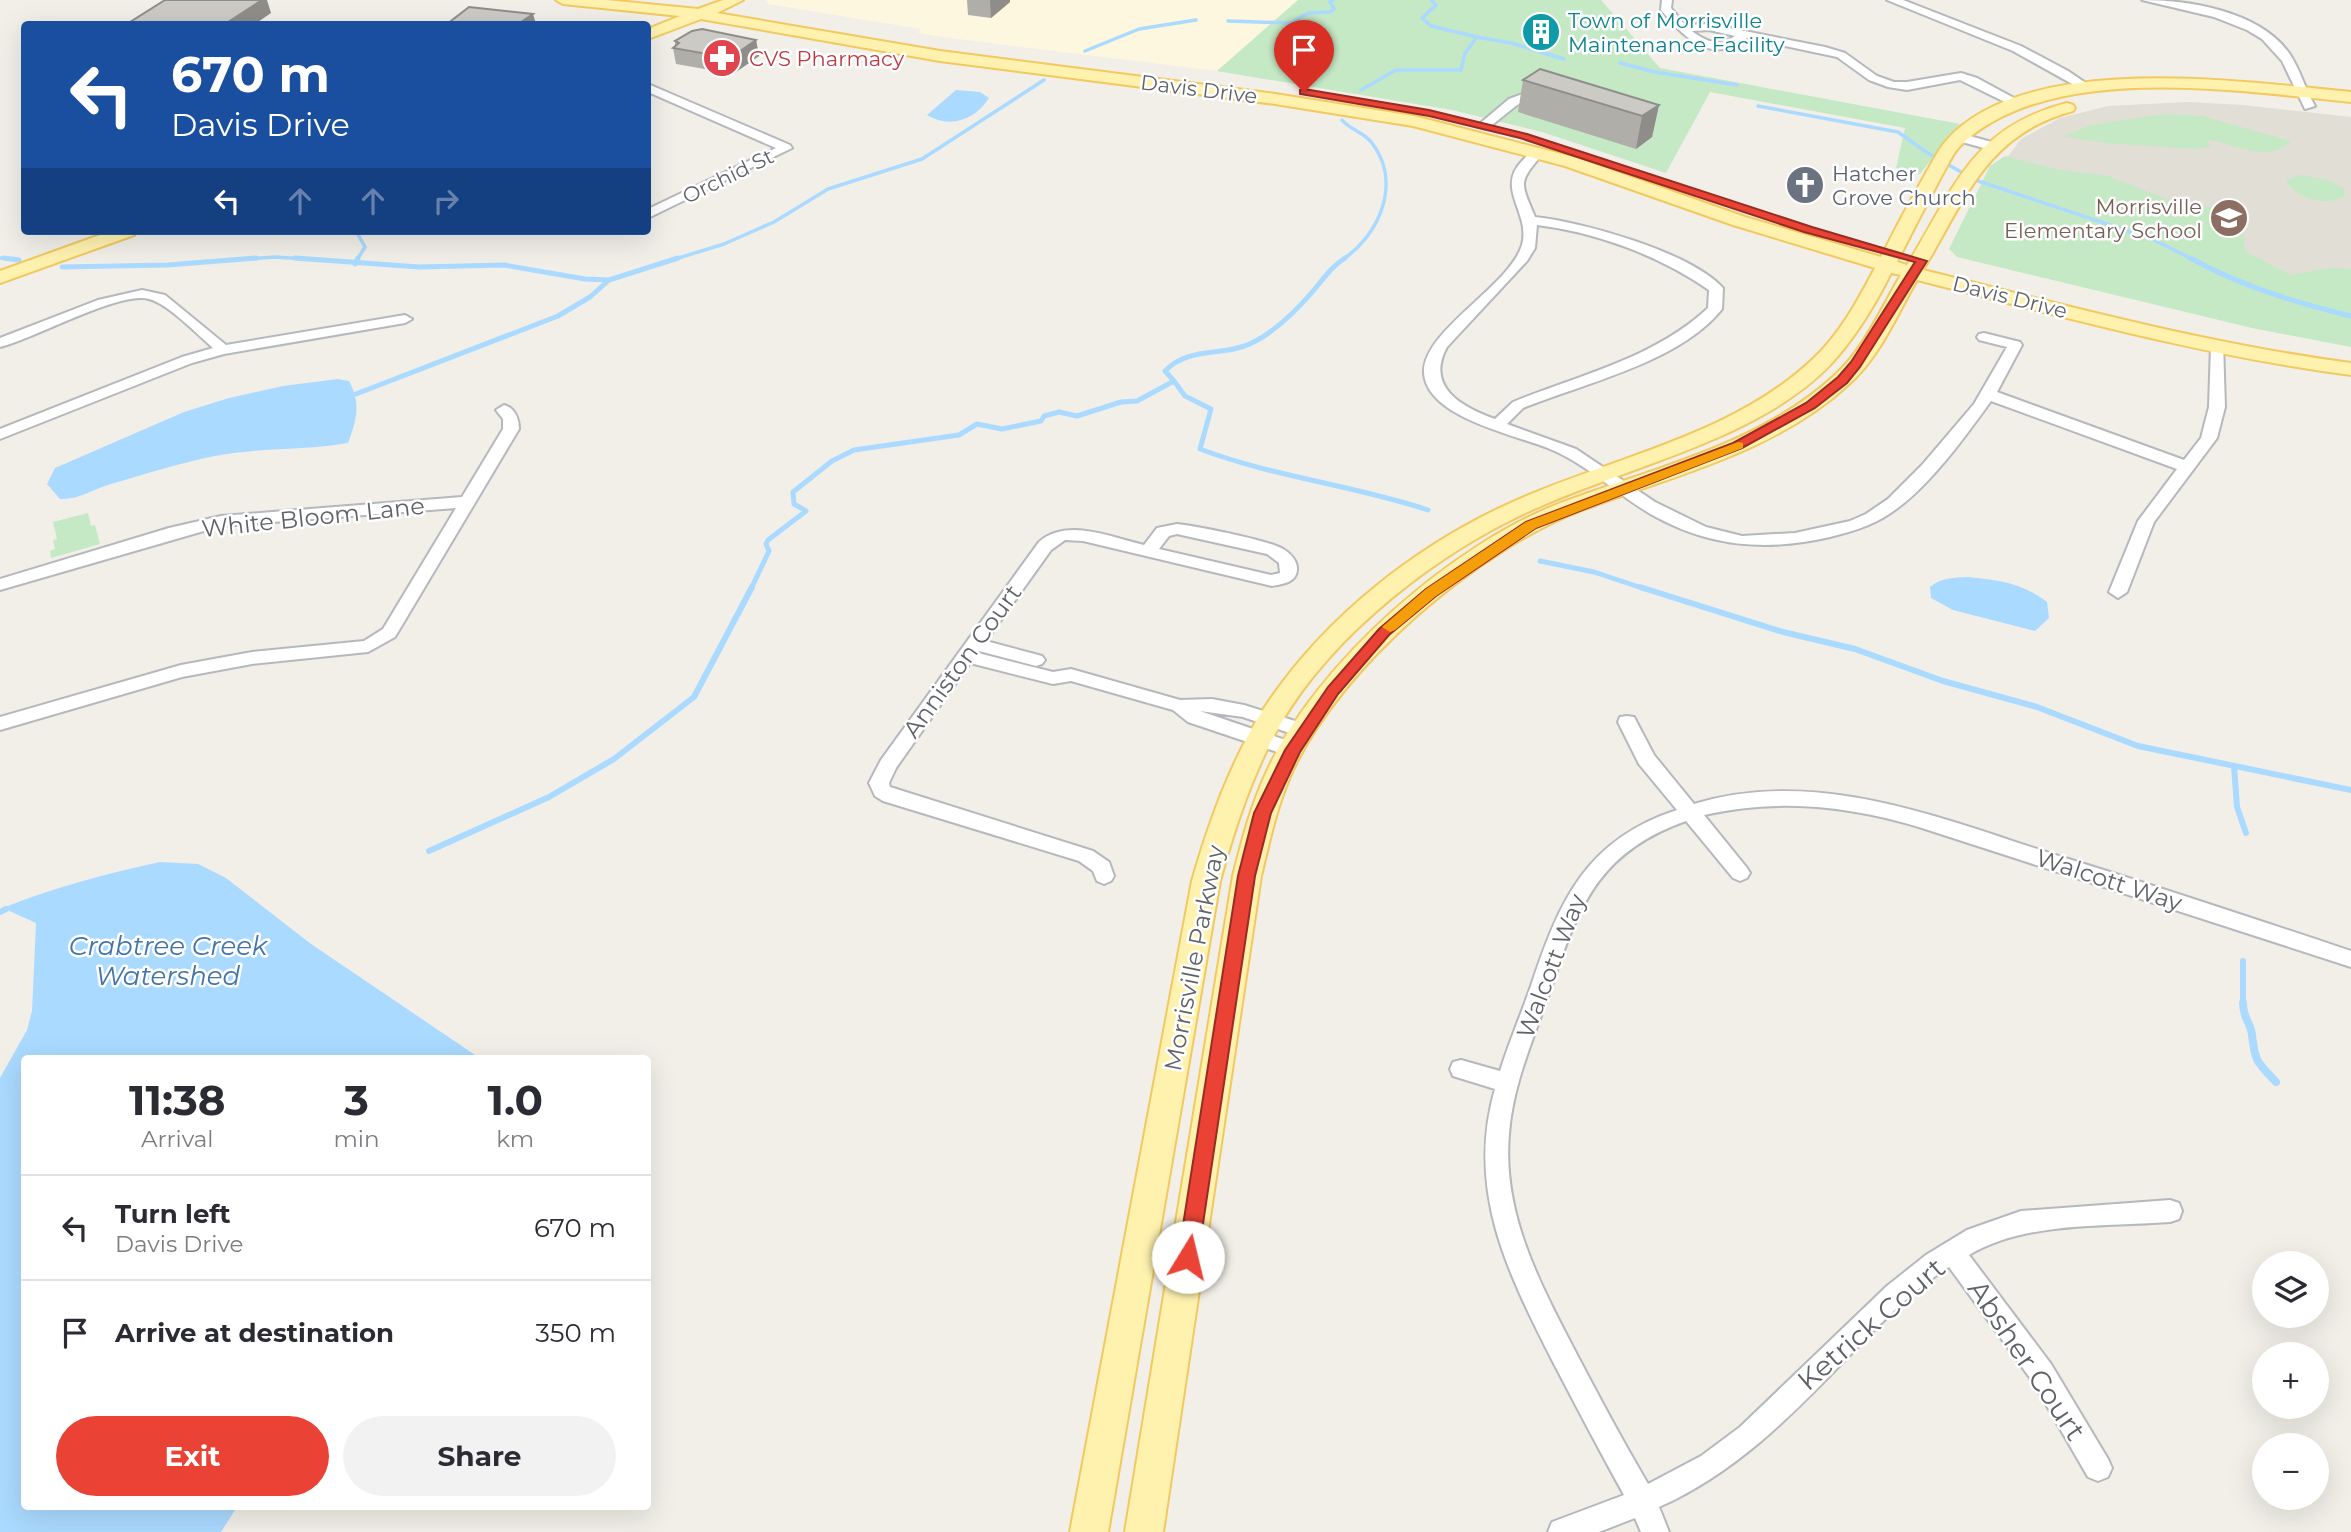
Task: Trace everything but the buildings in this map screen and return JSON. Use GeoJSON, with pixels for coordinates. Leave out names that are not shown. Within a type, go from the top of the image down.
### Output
{"type":"FeatureCollection","features":[{"type":"Feature","properties":{"kind":"main road","name":"Davis Drive"},"geometry":{"type":"LineString","coordinates":[[563,0],[674,6],[712,5],[917,42],[1357,100],[1483,126],[1567,148],[1891,259],[2116,324],[2218,346],[2351,369]]}},
{"type":"Feature","properties":{"kind":"main road","name":"Davis Drive"},"geometry":{"type":"LineString","coordinates":[[712,5],[940,56],[1363,112],[1441,126],[1538,152],[1739,221],[1891,259]]}},
{"type":"Feature","properties":{"kind":"main road"},"geometry":{"type":"LineString","coordinates":[[651,33],[712,5]]}},
{"type":"Feature","properties":{"kind":"main road"},"geometry":{"type":"LineString","coordinates":[[651,21],[674,6]]}},
{"type":"Feature","properties":{"kind":"main road","name":"Morrisville Parkway"},"geometry":{"type":"LineString","coordinates":[[1144,1532],[1247,876],[1263,813],[1298,740],[1359,658],[1384,632],[1431,593],[1531,525],[1612,480],[1693,441],[1780,394],[1808,374],[1842,339],[1891,259],[1941,162],[1959,136],[1998,112],[2019,104],[2087,88],[2189,83],[2305,99],[2351,110]]}},
{"type":"Feature","properties":{"kind":"main road","name":"Morrisville Parkway"},"geometry":{"type":"LineString","coordinates":[[1089,1532],[1206,881],[1229,806],[1265,729],[1336,635],[1407,571],[1484,523],[1612,480],[1738,446],[1810,405],[1842,380],[1856,364],[1974,169],[1991,146],[2026,121],[2057,110],[2103,101],[2201,96],[2305,99],[2351,97]]}},
{"type":"Feature","properties":{"kind":"main road"},"geometry":{"type":"LineString","coordinates":[[0,277],[117,235]]}},
{"type":"Feature","properties":{"kind":"main road","name":"Davis Drive"},"geometry":{"type":"LineString","coordinates":[[1917,267],[2196,328],[2351,357]]}},
{"type":"Feature","properties":{"kind":"street"},"geometry":{"type":"LineString","coordinates":[[1667,0],[1665,8],[1693,40],[1708,45],[1730,45],[1743,35]]}},
{"type":"Feature","properties":{"kind":"street"},"geometry":{"type":"LineString","coordinates":[[1892,0],[1984,34],[2032,56],[2087,88]]}},
{"type":"Feature","properties":{"kind":"street"},"geometry":{"type":"LineString","coordinates":[[2147,0],[2191,4],[2265,36],[2282,51],[2305,99]]}},
{"type":"Feature","properties":{"kind":"street"},"geometry":{"type":"LineString","coordinates":[[1682,28],[1709,27],[1831,52],[1848,59],[1873,78],[1892,85],[1907,86],[1961,76],[2019,104]]}},
{"type":"Feature","properties":{"kind":"street","name":"Orchid St"},"geometry":{"type":"LineString","coordinates":[[651,89],[786,148],[651,213]]}},
{"type":"Feature","properties":{"kind":"street"},"geometry":{"type":"LineString","coordinates":[[1483,126],[1513,102],[1546,90],[1558,92]]}},
{"type":"Feature","properties":{"kind":"street"},"geometry":{"type":"LineString","coordinates":[[1959,136],[1991,146]]}},
{"type":"Feature","properties":{"kind":"street"},"geometry":{"type":"LineString","coordinates":[[1538,152],[1522,167],[1516,182],[1516,191],[1530,220],[1532,231],[1526,251],[1441,345],[1432,365],[1437,387],[1447,398],[1476,416],[1556,445],[1657,512],[1731,540],[1771,541],[1834,530],[1870,519],[1900,496],[1990,395],[1999,381],[2015,345],[1984,337]]}},
{"type":"Feature","properties":{"kind":"street"},"geometry":{"type":"LineString","coordinates":[[1499,424],[1518,404],[1655,352],[1706,318],[1718,303],[1718,295],[1712,283],[1692,270],[1574,226],[1530,220]]}},
{"type":"Feature","properties":{"kind":"street"},"geometry":{"type":"LineString","coordinates":[[0,344],[93,307],[137,293],[154,295],[223,350]]}},
{"type":"Feature","properties":{"kind":"street"},"geometry":{"type":"LineString","coordinates":[[0,434],[168,366],[223,350],[405,319]]}},
{"type":"Feature","properties":{"kind":"street"},"geometry":{"type":"LineString","coordinates":[[2118,592],[2146,521],[2201,452],[2214,423],[2218,346]]}},
{"type":"Feature","properties":{"kind":"street"},"geometry":{"type":"LineString","coordinates":[[1990,395],[2187,467]]}},
{"type":"Feature","properties":{"kind":"street"},"geometry":{"type":"LineString","coordinates":[[0,724],[181,671],[252,658],[368,646],[389,633],[511,429],[511,419],[504,410]]}},
{"type":"Feature","properties":{"kind":"street","name":"White Bloom Lane"},"geometry":{"type":"LineString","coordinates":[[0,585],[175,532],[221,522],[467,502]]}},
{"type":"Feature","properties":{"kind":"street","name":"Anniston Court"},"geometry":{"type":"LineString","coordinates":[[1104,876],[1102,867],[1086,856],[890,796],[882,791],[879,783],[888,765],[1050,540],[1073,534],[1272,581],[1287,576],[1290,570],[1289,563],[1273,550],[1177,528],[1163,532],[1149,551]]}},
{"type":"Feature","properties":{"kind":"street"},"geometry":{"type":"LineString","coordinates":[[970,650],[1053,678],[1070,675],[1180,706],[1195,717],[1265,729],[1298,740]]}},
{"type":"Feature","properties":{"kind":"street"},"geometry":{"type":"LineString","coordinates":[[1628,722],[1646,759],[1740,873]]}},
{"type":"Feature","properties":{"kind":"street","name":"Walcott Way"},"geometry":{"type":"LineString","coordinates":[[1654,1532],[1643,1502],[1528,1287],[1500,1203],[1496,1156],[1497,1133],[1507,1083],[1556,944],[1577,892],[1604,860],[1645,830],[1688,812],[1730,802],[1807,797],[1864,805],[2015,850],[2351,959]]}},
{"type":"Feature","properties":{"kind":"street"},"geometry":{"type":"LineString","coordinates":[[1461,1069],[1507,1083]]}},
{"type":"Feature","properties":{"kind":"street","name":"Ketrick Court"},"geometry":{"type":"LineString","coordinates":[[1562,1532],[1643,1502],[1712,1464],[1753,1431],[1924,1271],[2000,1227],[2021,1222],[2169,1211]]}},
{"type":"Feature","properties":{"kind":"street","name":"Absher Court"},"geometry":{"type":"LineString","coordinates":[[1953,1252],[2042,1373],[2098,1468]]}},
{"type":"Feature","properties":{"kind":"shaded area"},"geometry":{"type":"Polygon","coordinates":[[[766,0],[1298,0],[1217,71],[918,33],[921,29],[768,4],[766,0]]]}},
{"type":"Feature","properties":{"kind":"shaded area","name":"Morrisville Elementary School"},"geometry":{"type":"Polygon","coordinates":[[[2187,102],[2243,105],[2351,117],[2351,305],[1998,170],[2021,139],[2060,118],[2108,106],[2187,102]]]}},
{"type":"Feature","properties":{"kind":"green space"},"geometry":{"type":"Polygon","coordinates":[[[1298,0],[1601,0],[1660,68],[1960,124],[1920,174],[1896,168],[1905,128],[1710,92],[1666,173],[1542,132],[1452,110],[1217,71],[1298,0]]]}},
{"type":"Feature","properties":{"kind":"green space"},"geometry":{"type":"Polygon","coordinates":[[[2166,114],[2202,116],[2291,141],[2282,148],[2262,152],[2208,140],[2206,141],[2211,146],[2197,149],[2104,143],[2064,136],[2091,125],[2166,114]]]}},
{"type":"Feature","properties":{"kind":"green space"},"geometry":{"type":"Polygon","coordinates":[[[2005,156],[2055,169],[2108,176],[2169,200],[2231,211],[2242,220],[2245,251],[2291,275],[2330,268],[2351,269],[2351,347],[2252,328],[1957,257],[1949,249],[1990,166],[2005,156]]]}},
{"type":"Feature","properties":{"kind":"green space"},"geometry":{"type":"Polygon","coordinates":[[[2300,175],[2329,180],[2343,188],[2345,196],[2321,201],[2304,196],[2290,187],[2286,180],[2300,175]]]}},
{"type":"Feature","properties":{"kind":"green space"},"geometry":{"type":"Polygon","coordinates":[[[88,513],[91,526],[95,525],[100,544],[51,558],[50,551],[55,549],[53,540],[57,539],[53,522],[88,513]]]}},
{"type":"Feature","properties":{"kind":"water"},"geometry":{"type":"Polygon","coordinates":[[[956,90],[980,92],[989,98],[977,112],[961,120],[944,121],[927,115],[956,90]]]}},
{"type":"Feature","properties":{"kind":"water"},"geometry":{"type":"Polygon","coordinates":[[[338,379],[349,381],[355,397],[355,419],[348,443],[215,456],[111,484],[67,499],[60,499],[47,484],[55,468],[184,412],[229,398],[283,386],[338,379]]]}},
{"type":"Feature","properties":{"kind":"water"},"geometry":{"type":"Polygon","coordinates":[[[1968,577],[2000,581],[2029,590],[2047,602],[2049,618],[2035,631],[1953,610],[1931,598],[1930,587],[1939,581],[1968,577]]]}},
{"type":"Feature","properties":{"kind":"water","name":"Crabtree Creek Watershed"},"geometry":{"type":"Polygon","coordinates":[[[160,862],[198,864],[226,878],[311,944],[475,1055],[21,1055],[21,1510],[235,1510],[221,1532],[0,1532],[0,1078],[27,1030],[32,1011],[36,923],[3,908],[120,871],[160,862]]]}},
{"type":"Feature","properties":{"kind":"waterway"},"geometry":{"type":"LineString","coordinates":[[1228,21],[1291,23],[1308,13],[1330,12],[1334,9],[1330,2],[1333,0]]}},
{"type":"Feature","properties":{"kind":"waterway"},"geometry":{"type":"LineString","coordinates":[[1431,0],[1436,5],[1422,18],[1431,26],[1477,37]]}},
{"type":"Feature","properties":{"kind":"waterway"},"geometry":{"type":"LineString","coordinates":[[1085,51],[1139,29],[1196,20]]}},
{"type":"Feature","properties":{"kind":"waterway"},"geometry":{"type":"LineString","coordinates":[[1361,90],[1396,70],[1461,70],[1465,53],[1477,37]]}},
{"type":"Feature","properties":{"kind":"waterway"},"geometry":{"type":"LineString","coordinates":[[1477,37],[1511,43],[1564,59]]}},
{"type":"Feature","properties":{"kind":"waterway"},"geometry":{"type":"LineString","coordinates":[[1620,63],[1655,72],[1737,85]]}},
{"type":"Feature","properties":{"kind":"waterway"},"geometry":{"type":"LineString","coordinates":[[672,260],[724,244],[774,222],[828,189],[922,159],[1044,80]]}},
{"type":"Feature","properties":{"kind":"waterway"},"geometry":{"type":"LineString","coordinates":[[1758,106],[1898,132],[1926,152],[1975,180],[2152,239],[2190,258]]}},
{"type":"Feature","properties":{"kind":"waterway"},"geometry":{"type":"LineString","coordinates":[[1342,120],[1372,143],[1381,158],[1386,191],[1376,222],[1367,237],[1342,260]]}},
{"type":"Feature","properties":{"kind":"waterway"},"geometry":{"type":"LineString","coordinates":[[357,260],[365,247],[358,235]]}},
{"type":"Feature","properties":{"kind":"waterway"},"geometry":{"type":"LineString","coordinates":[[233,260],[275,257],[320,260]]}},
{"type":"Feature","properties":{"kind":"waterway"},"geometry":{"type":"LineString","coordinates":[[0,258],[19,260],[4,258]]}},
{"type":"Feature","properties":{"kind":"waterway"},"geometry":{"type":"LineString","coordinates":[[62,267],[168,265],[256,258]]}},
{"type":"Feature","properties":{"kind":"waterway"},"geometry":{"type":"LineString","coordinates":[[295,258],[356,262]]}},
{"type":"Feature","properties":{"kind":"waterway"},"geometry":{"type":"LineString","coordinates":[[609,280],[678,258]]}},
{"type":"Feature","properties":{"kind":"waterway"},"geometry":{"type":"LineString","coordinates":[[1174,381],[1165,371],[1174,363],[1195,355],[1241,347],[1278,326],[1345,258]]}},
{"type":"Feature","properties":{"kind":"waterway"},"geometry":{"type":"LineString","coordinates":[[2190,258],[2269,293],[2351,316]]}},
{"type":"Feature","properties":{"kind":"waterway"},"geometry":{"type":"LineString","coordinates":[[2190,258],[2194,260]]}},
{"type":"Feature","properties":{"kind":"waterway"},"geometry":{"type":"LineString","coordinates":[[356,262],[419,267],[504,265],[585,279],[609,280]]}},
{"type":"Feature","properties":{"kind":"waterway"},"geometry":{"type":"LineString","coordinates":[[356,394],[558,316],[590,297],[609,280]]}},
{"type":"Feature","properties":{"kind":"waterway"},"geometry":{"type":"LineString","coordinates":[[751,588],[769,551],[766,544],[768,540],[806,511],[794,504],[793,492],[832,461],[854,450],[959,435],[977,424],[1002,429],[1041,421],[1044,416],[1059,412],[1077,416],[1121,402],[1137,401],[1174,381]]}},
{"type":"Feature","properties":{"kind":"waterway"},"geometry":{"type":"LineString","coordinates":[[1174,381],[1185,396],[1211,409],[1200,449],[1256,467],[1428,510]]}},
{"type":"Feature","properties":{"kind":"waterway"},"geometry":{"type":"LineString","coordinates":[[1540,561],[1594,572],[1645,589]]}},
{"type":"Feature","properties":{"kind":"waterway"},"geometry":{"type":"LineString","coordinates":[[1640,587],[1783,632],[1855,649],[1943,681],[2037,707],[2138,746],[2351,790]]}},
{"type":"Feature","properties":{"kind":"waterway"},"geometry":{"type":"LineString","coordinates":[[429,851],[549,797],[614,759],[694,697],[751,588]]}},
{"type":"Feature","properties":{"kind":"waterway"},"geometry":{"type":"LineString","coordinates":[[2234,766],[2237,807],[2246,833]]}},
{"type":"Feature","properties":{"kind":"waterway"},"geometry":{"type":"LineString","coordinates":[[0,912],[6,909]]}},
{"type":"Feature","properties":{"kind":"waterway"},"geometry":{"type":"LineString","coordinates":[[2243,961],[2243,1003]]}},
{"type":"Feature","properties":{"kind":"waterway"},"geometry":{"type":"LineString","coordinates":[[2243,1003],[2256,1056],[2276,1082]]}},
{"type":"Feature","properties":{"kind":"slow traffic"},"geometry":{"type":"LineString","coordinates":[[1390,627],[1480,557],[1531,525],[1738,445]]}},
{"type":"Feature","properties":{"kind":"place","name":"Town of Morrisville Maintenance Facility"},"geometry":{"type":"Point","coordinates":[1541,32]}},
{"type":"Feature","properties":{"kind":"place","name":"CVS Pharmacy"},"geometry":{"type":"Point","coordinates":[722,58]}},
{"type":"Feature","properties":{"kind":"place","name":"Hatcher Grove Church"},"geometry":{"type":"Point","coordinates":[1805,185]}},
{"type":"Feature","properties":{"kind":"place","name":"Morrisville Elementary School"},"geometry":{"type":"Point","coordinates":[2229,218]}},
{"type":"Feature","properties":{"kind":"route"},"geometry":{"type":"LineString","coordinates":[[1188,1257],[1247,876],[1263,813],[1293,750],[1333,690],[1384,632],[1480,557],[1531,525],[1622,488],[1738,446],[1774,428],[1810,405],[1842,380],[1868,349],[1922,261],[1740,208],[1567,148],[1429,113],[1304,92]]}}]}
